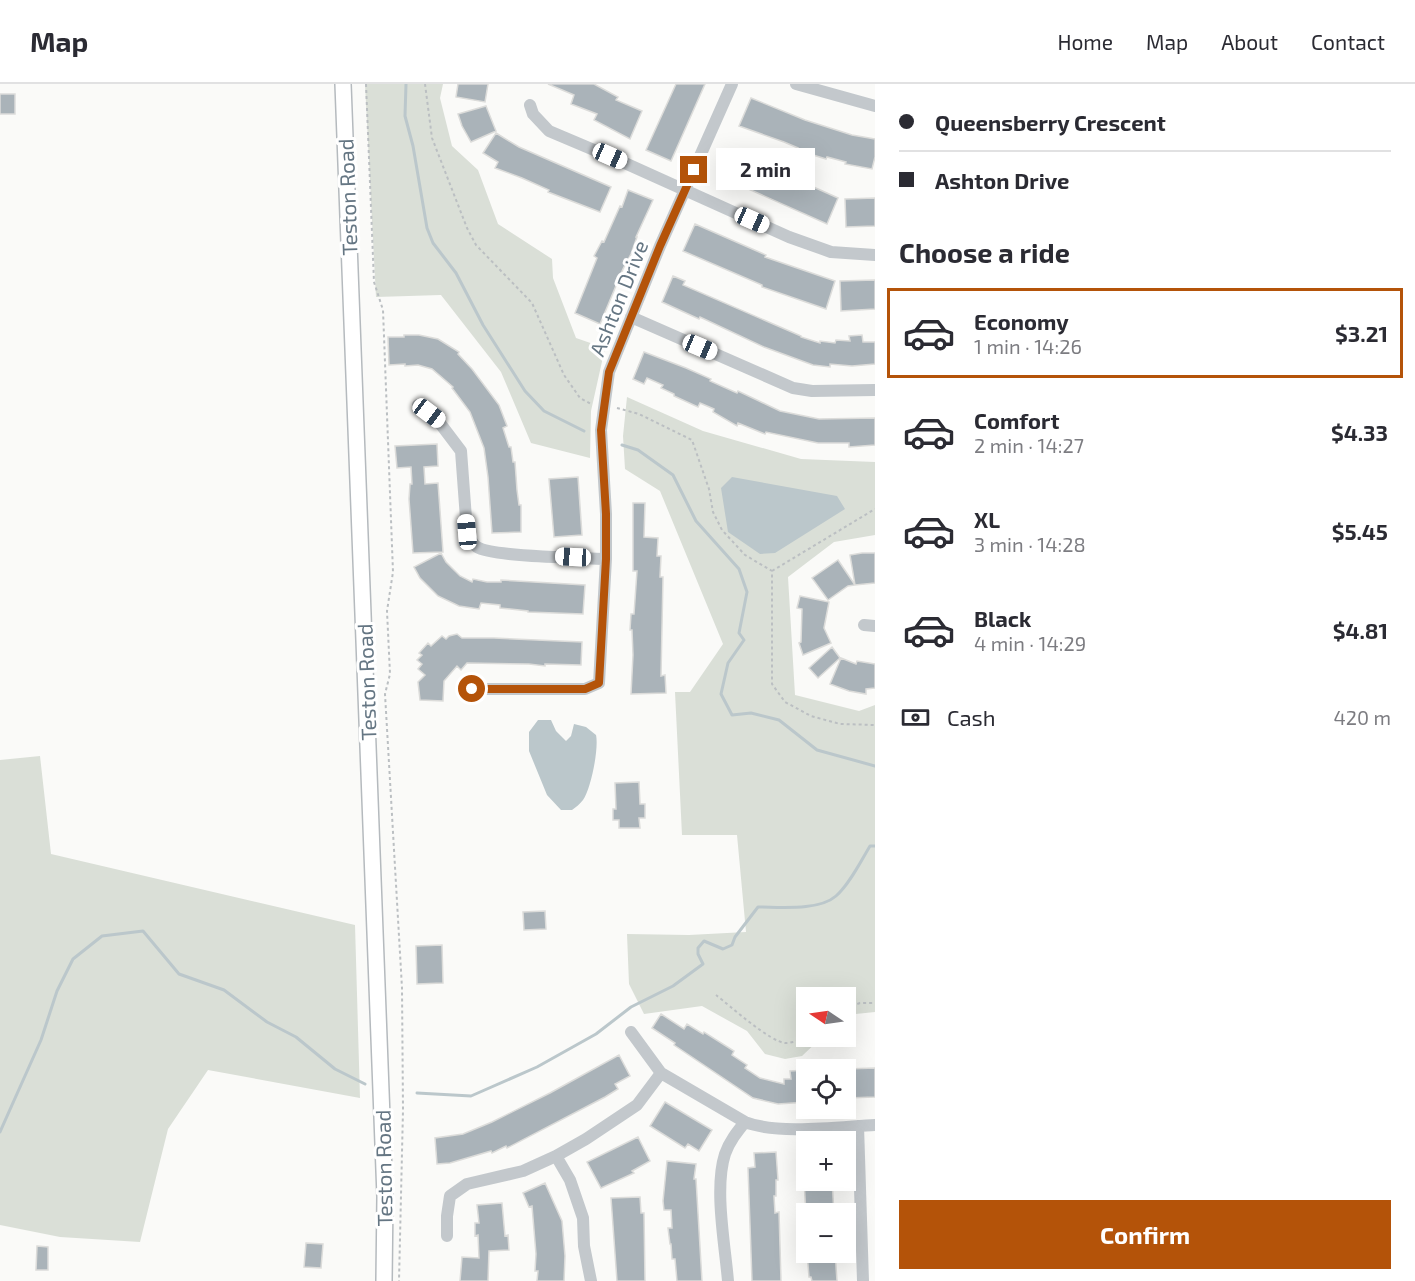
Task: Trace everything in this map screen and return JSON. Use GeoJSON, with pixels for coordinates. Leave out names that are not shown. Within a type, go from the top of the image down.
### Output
{"type":"FeatureCollection","features":[{"type":"Feature","properties":{"kind":"main road","name":"Teston Road"},"geometry":{"type":"LineString","coordinates":[[343,84],[385,1197],[384,1281]]}},
{"type":"Feature","properties":{"kind":"street","name":"Ashton Drive"},"geometry":{"type":"LineString","coordinates":[[472,689],[585,689],[599,683],[606,559],[601,430],[609,372],[732,84]]}},
{"type":"Feature","properties":{"kind":"street"},"geometry":{"type":"LineString","coordinates":[[796,84],[875,105]]}},
{"type":"Feature","properties":{"kind":"street"},"geometry":{"type":"LineString","coordinates":[[530,105],[532,114],[549,131],[617,159],[685,191],[810,245],[831,252],[875,255]]}},
{"type":"Feature","properties":{"kind":"street"},"geometry":{"type":"LineString","coordinates":[[631,317],[793,388],[812,391],[875,390]]}},
{"type":"Feature","properties":{"kind":"street"},"geometry":{"type":"LineString","coordinates":[[418,405],[440,422],[461,451],[467,532],[471,541],[478,548],[496,552],[606,559]]}},
{"type":"Feature","properties":{"kind":"street"},"geometry":{"type":"LineString","coordinates":[[631,1032],[661,1073],[745,1122],[758,1127],[875,1125]]}},
{"type":"Feature","properties":{"kind":"street"},"geometry":{"type":"LineString","coordinates":[[447,1236],[450,1196],[466,1184],[523,1171],[556,1156],[604,1128],[637,1105],[661,1073]]}},
{"type":"Feature","properties":{"kind":"street"},"geometry":{"type":"LineString","coordinates":[[729,1281],[721,1178],[726,1153],[732,1138],[745,1122]]}},
{"type":"Feature","properties":{"kind":"street"},"geometry":{"type":"LineString","coordinates":[[858,1126],[862,1281]]}},
{"type":"Feature","properties":{"kind":"street"},"geometry":{"type":"LineString","coordinates":[[556,1156],[570,1180],[583,1218],[584,1246],[591,1281]]}},
{"type":"Feature","properties":{"kind":"path"},"geometry":{"type":"LineString","coordinates":[[366,84],[374,282],[383,310],[393,572],[387,611],[390,674],[385,694],[402,988],[403,1110],[399,1281]]}},
{"type":"Feature","properties":{"kind":"path"},"geometry":{"type":"LineString","coordinates":[[425,84],[432,138],[467,228],[476,245],[532,303],[564,375],[580,398],[591,404]]}},
{"type":"Feature","properties":{"kind":"path"},"geometry":{"type":"LineString","coordinates":[[617,408],[639,414],[692,440],[709,489],[713,512],[722,530],[745,555],[772,571]]}},
{"type":"Feature","properties":{"kind":"path"},"geometry":{"type":"LineString","coordinates":[[772,571],[875,508]]}},
{"type":"Feature","properties":{"kind":"path"},"geometry":{"type":"LineString","coordinates":[[772,571],[772,684],[784,702],[811,716],[840,724],[875,725]]}},
{"type":"Feature","properties":{"kind":"path"},"geometry":{"type":"LineString","coordinates":[[716,995],[771,1036],[785,1043],[796,1040]]}},
{"type":"Feature","properties":{"kind":"path"},"geometry":{"type":"LineString","coordinates":[[856,1004],[875,1003]]}},
{"type":"Feature","properties":{"kind":"shaded area"},"geometry":{"type":"Polygon","coordinates":[[[365,84],[443,84],[440,98],[452,146],[478,170],[498,224],[552,259],[553,278],[576,338],[605,348],[591,411],[590,458],[531,443],[501,372],[441,295],[376,297],[365,84]]]}},
{"type":"Feature","properties":{"kind":"shaded area"},"geometry":{"type":"Polygon","coordinates":[[[627,397],[703,431],[801,459],[875,462],[875,535],[834,542],[788,577],[795,695],[859,711],[875,705],[875,1012],[856,1014],[856,987],[796,987],[796,1047],[811,1047],[802,1056],[785,1059],[765,1054],[747,1031],[702,1006],[644,1014],[629,984],[627,934],[689,935],[746,932],[737,835],[682,835],[675,692],[690,692],[723,644],[660,491],[625,469],[623,436],[627,397]]]}},
{"type":"Feature","properties":{"kind":"shaded area"},"geometry":{"type":"Polygon","coordinates":[[[732,477],[837,496],[845,509],[775,553],[760,554],[728,532],[721,488],[732,477]]]}},
{"type":"Feature","properties":{"kind":"shaded area"},"geometry":{"type":"Polygon","coordinates":[[[538,720],[551,720],[556,731],[566,741],[571,736],[574,724],[586,727],[596,735],[595,758],[589,787],[583,800],[572,810],[561,810],[547,795],[529,751],[529,732],[538,720]]]}},
{"type":"Feature","properties":{"kind":"shaded area"},"geometry":{"type":"Polygon","coordinates":[[[40,756],[51,854],[355,925],[360,1098],[208,1070],[168,1129],[140,1242],[60,1237],[0,1225],[0,760],[40,756]]]}},
{"type":"Feature","properties":{"kind":"building"},"geometry":{"type":"Polygon","coordinates":[[[458,84],[488,84],[485,102],[456,97],[458,84]]]}},
{"type":"Feature","properties":{"kind":"building"},"geometry":{"type":"Polygon","coordinates":[[[548,84],[594,84],[618,97],[616,100],[642,111],[630,139],[594,120],[597,114],[571,104],[574,95],[548,84]]]}},
{"type":"Feature","properties":{"kind":"building"},"geometry":{"type":"Polygon","coordinates":[[[676,84],[705,84],[671,161],[646,150],[676,84]]]}},
{"type":"Feature","properties":{"kind":"building"},"geometry":{"type":"Polygon","coordinates":[[[0,94],[15,94],[15,114],[0,114],[0,94]]]}},
{"type":"Feature","properties":{"kind":"building"},"geometry":{"type":"Polygon","coordinates":[[[751,98],[805,120],[852,135],[875,139],[872,169],[797,150],[798,148],[784,142],[739,126],[751,98]]]}},
{"type":"Feature","properties":{"kind":"building"},"geometry":{"type":"Polygon","coordinates":[[[486,106],[496,131],[471,142],[458,114],[486,106]]]}},
{"type":"Feature","properties":{"kind":"building"},"geometry":{"type":"Polygon","coordinates":[[[496,133],[519,147],[611,187],[600,212],[495,168],[498,162],[483,153],[496,133]]]}},
{"type":"Feature","properties":{"kind":"building"},"geometry":{"type":"Polygon","coordinates":[[[729,149],[838,198],[827,224],[717,175],[729,149]]]}},
{"type":"Feature","properties":{"kind":"building"},"geometry":{"type":"Polygon","coordinates":[[[628,190],[653,200],[600,324],[575,313],[597,258],[594,256],[602,241],[604,242],[628,190]]]}},
{"type":"Feature","properties":{"kind":"building"},"geometry":{"type":"Polygon","coordinates":[[[875,198],[875,226],[846,227],[845,199],[875,198]]]}},
{"type":"Feature","properties":{"kind":"building"},"geometry":{"type":"Polygon","coordinates":[[[695,224],[766,255],[765,257],[835,281],[826,309],[762,287],[762,285],[683,251],[695,224]]]}},
{"type":"Feature","properties":{"kind":"building"},"geometry":{"type":"Polygon","coordinates":[[[673,276],[685,281],[683,285],[801,337],[820,343],[820,341],[835,343],[836,340],[850,341],[849,336],[862,335],[863,342],[875,342],[875,364],[852,366],[830,364],[830,367],[813,365],[764,347],[700,317],[699,319],[662,302],[673,276]]]}},
{"type":"Feature","properties":{"kind":"building"},"geometry":{"type":"Polygon","coordinates":[[[875,280],[875,309],[841,311],[840,281],[875,280]]]}},
{"type":"Feature","properties":{"kind":"building"},"geometry":{"type":"Polygon","coordinates":[[[404,335],[438,339],[459,352],[458,354],[499,405],[507,426],[503,428],[509,447],[511,447],[513,462],[515,462],[519,505],[521,505],[521,532],[492,533],[484,448],[470,412],[453,387],[432,369],[418,365],[389,365],[388,337],[404,337],[404,335]]]}},
{"type":"Feature","properties":{"kind":"building"},"geometry":{"type":"Polygon","coordinates":[[[644,352],[686,368],[711,379],[710,381],[737,393],[738,391],[780,411],[819,419],[875,418],[875,445],[849,447],[849,443],[818,443],[766,432],[765,434],[738,423],[737,426],[713,412],[714,409],[700,403],[698,407],[674,396],[661,388],[663,385],[647,378],[644,384],[633,379],[644,352]]]}},
{"type":"Feature","properties":{"kind":"building"},"geometry":{"type":"Polygon","coordinates":[[[437,444],[438,466],[424,467],[425,484],[438,483],[443,552],[413,553],[409,499],[410,484],[412,484],[411,467],[397,468],[395,446],[437,444]]]}},
{"type":"Feature","properties":{"kind":"building"},"geometry":{"type":"Polygon","coordinates":[[[578,477],[582,535],[554,537],[549,479],[578,477]]]}},
{"type":"Feature","properties":{"kind":"building"},"geometry":{"type":"Polygon","coordinates":[[[633,503],[645,503],[644,537],[658,538],[657,556],[661,556],[660,577],[663,577],[661,676],[665,675],[666,693],[631,694],[633,655],[632,630],[630,630],[631,614],[634,614],[637,571],[633,571],[633,503]]]}},
{"type":"Feature","properties":{"kind":"building"},"geometry":{"type":"Polygon","coordinates":[[[441,553],[446,562],[460,576],[472,582],[473,579],[487,582],[501,582],[501,580],[585,585],[583,614],[528,612],[481,603],[479,609],[459,606],[438,596],[420,578],[414,567],[441,553]]]}},
{"type":"Feature","properties":{"kind":"building"},"geometry":{"type":"Polygon","coordinates":[[[875,553],[875,583],[855,585],[850,555],[875,553]]]}},
{"type":"Feature","properties":{"kind":"building"},"geometry":{"type":"Polygon","coordinates":[[[838,560],[855,585],[848,586],[828,600],[812,578],[838,560]]]}},
{"type":"Feature","properties":{"kind":"building"},"geometry":{"type":"Polygon","coordinates":[[[800,596],[829,602],[824,628],[831,643],[803,655],[799,643],[801,642],[802,609],[797,608],[800,596]]]}},
{"type":"Feature","properties":{"kind":"building"},"geometry":{"type":"Polygon","coordinates":[[[457,634],[462,638],[582,642],[581,665],[467,663],[461,670],[457,666],[444,681],[443,701],[420,700],[418,682],[425,675],[418,669],[422,664],[417,660],[422,655],[419,653],[428,643],[431,646],[442,636],[446,639],[457,634]]]}},
{"type":"Feature","properties":{"kind":"building"},"geometry":{"type":"Polygon","coordinates":[[[832,647],[840,658],[818,678],[809,668],[832,647]]]}},
{"type":"Feature","properties":{"kind":"building"},"geometry":{"type":"Polygon","coordinates":[[[841,658],[856,664],[857,661],[875,664],[875,688],[866,689],[866,694],[830,684],[841,658]]]}},
{"type":"Feature","properties":{"kind":"building"},"geometry":{"type":"Polygon","coordinates":[[[639,782],[640,804],[645,804],[645,818],[639,818],[640,828],[619,828],[619,820],[613,820],[613,809],[616,809],[615,783],[639,782]]]}},
{"type":"Feature","properties":{"kind":"building"},"geometry":{"type":"Polygon","coordinates":[[[545,911],[546,929],[524,930],[523,912],[545,911]]]}},
{"type":"Feature","properties":{"kind":"building"},"geometry":{"type":"Polygon","coordinates":[[[442,945],[443,983],[417,984],[416,946],[442,945]]]}},
{"type":"Feature","properties":{"kind":"building"},"geometry":{"type":"Polygon","coordinates":[[[661,1014],[684,1029],[687,1024],[734,1051],[732,1055],[760,1078],[784,1084],[784,1079],[791,1079],[790,1071],[796,1071],[796,1103],[778,1104],[753,1098],[652,1028],[661,1014]]]}},
{"type":"Feature","properties":{"kind":"building"},"geometry":{"type":"Polygon","coordinates":[[[619,1055],[630,1076],[615,1084],[618,1089],[605,1097],[507,1148],[506,1146],[492,1153],[491,1151],[450,1163],[437,1164],[435,1138],[463,1134],[492,1122],[619,1055]]]}},
{"type":"Feature","properties":{"kind":"building"},"geometry":{"type":"Polygon","coordinates":[[[875,1068],[875,1097],[856,1098],[856,1069],[875,1068]]]}},
{"type":"Feature","properties":{"kind":"building"},"geometry":{"type":"Polygon","coordinates":[[[665,1102],[712,1130],[699,1151],[688,1144],[685,1148],[650,1126],[665,1102]]]}},
{"type":"Feature","properties":{"kind":"building"},"geometry":{"type":"Polygon","coordinates":[[[638,1137],[650,1161],[632,1171],[634,1173],[601,1188],[587,1162],[638,1137]]]}},
{"type":"Feature","properties":{"kind":"building"},"geometry":{"type":"Polygon","coordinates":[[[776,1152],[778,1180],[776,1180],[776,1196],[774,1196],[775,1213],[779,1212],[781,1281],[752,1281],[748,1168],[755,1167],[754,1153],[776,1152]]]}},
{"type":"Feature","properties":{"kind":"building"},"geometry":{"type":"Polygon","coordinates":[[[667,1161],[696,1164],[694,1179],[696,1179],[702,1281],[677,1281],[668,1228],[672,1228],[671,1210],[664,1210],[663,1201],[667,1161]]]}},
{"type":"Feature","properties":{"kind":"building"},"geometry":{"type":"Polygon","coordinates":[[[545,1183],[562,1221],[565,1256],[564,1281],[537,1281],[538,1271],[535,1271],[532,1206],[529,1207],[523,1193],[545,1183]]]}},
{"type":"Feature","properties":{"kind":"building"},"geometry":{"type":"Polygon","coordinates":[[[805,1191],[833,1191],[833,1203],[805,1203],[805,1191]]]}},
{"type":"Feature","properties":{"kind":"building"},"geometry":{"type":"Polygon","coordinates":[[[640,1197],[641,1213],[644,1213],[645,1281],[617,1281],[611,1198],[640,1197]]]}},
{"type":"Feature","properties":{"kind":"building"},"geometry":{"type":"Polygon","coordinates":[[[502,1203],[505,1236],[508,1235],[509,1250],[489,1251],[488,1281],[460,1281],[462,1257],[479,1258],[478,1235],[475,1236],[475,1223],[479,1223],[477,1205],[502,1203]]]}},
{"type":"Feature","properties":{"kind":"building"},"geometry":{"type":"Polygon","coordinates":[[[306,1243],[323,1244],[321,1268],[304,1267],[306,1243]]]}},
{"type":"Feature","properties":{"kind":"building"},"geometry":{"type":"Polygon","coordinates":[[[37,1246],[48,1247],[48,1270],[36,1270],[37,1246]]]}},
{"type":"Feature","properties":{"kind":"building"},"geometry":{"type":"Polygon","coordinates":[[[808,1263],[836,1263],[837,1281],[812,1281],[809,1277],[808,1263]]]}},
{"type":"Feature","properties":{"kind":"waterway"},"geometry":{"type":"LineString","coordinates":[[406,84],[405,116],[413,146],[427,228],[433,243],[456,273],[483,325],[525,391],[544,411],[584,431]]}},
{"type":"Feature","properties":{"kind":"waterway"},"geometry":{"type":"LineString","coordinates":[[622,445],[638,450],[673,475],[696,521],[739,569],[747,592],[739,633],[744,640],[728,663],[721,694],[732,715],[751,713],[779,720],[817,750],[875,766]]}},
{"type":"Feature","properties":{"kind":"waterway"},"geometry":{"type":"LineString","coordinates":[[417,1093],[471,1096],[537,1067],[596,1034],[631,1007],[673,986],[703,964],[698,948],[704,941],[723,949],[732,945],[735,937],[758,907],[810,906],[829,901],[850,879],[870,846],[875,846]]}},
{"type":"Feature","properties":{"kind":"waterway"},"geometry":{"type":"LineString","coordinates":[[0,1132],[41,1040],[57,991],[73,959],[102,936],[143,931],[179,974],[224,990],[267,1022],[296,1037],[335,1069],[365,1084]]}},
{"type":"Feature","properties":{"kind":"route"},"geometry":{"type":"LineString","coordinates":[[472,689],[585,689],[599,683],[606,559],[601,430],[609,372],[660,246],[694,170]]}}]}
